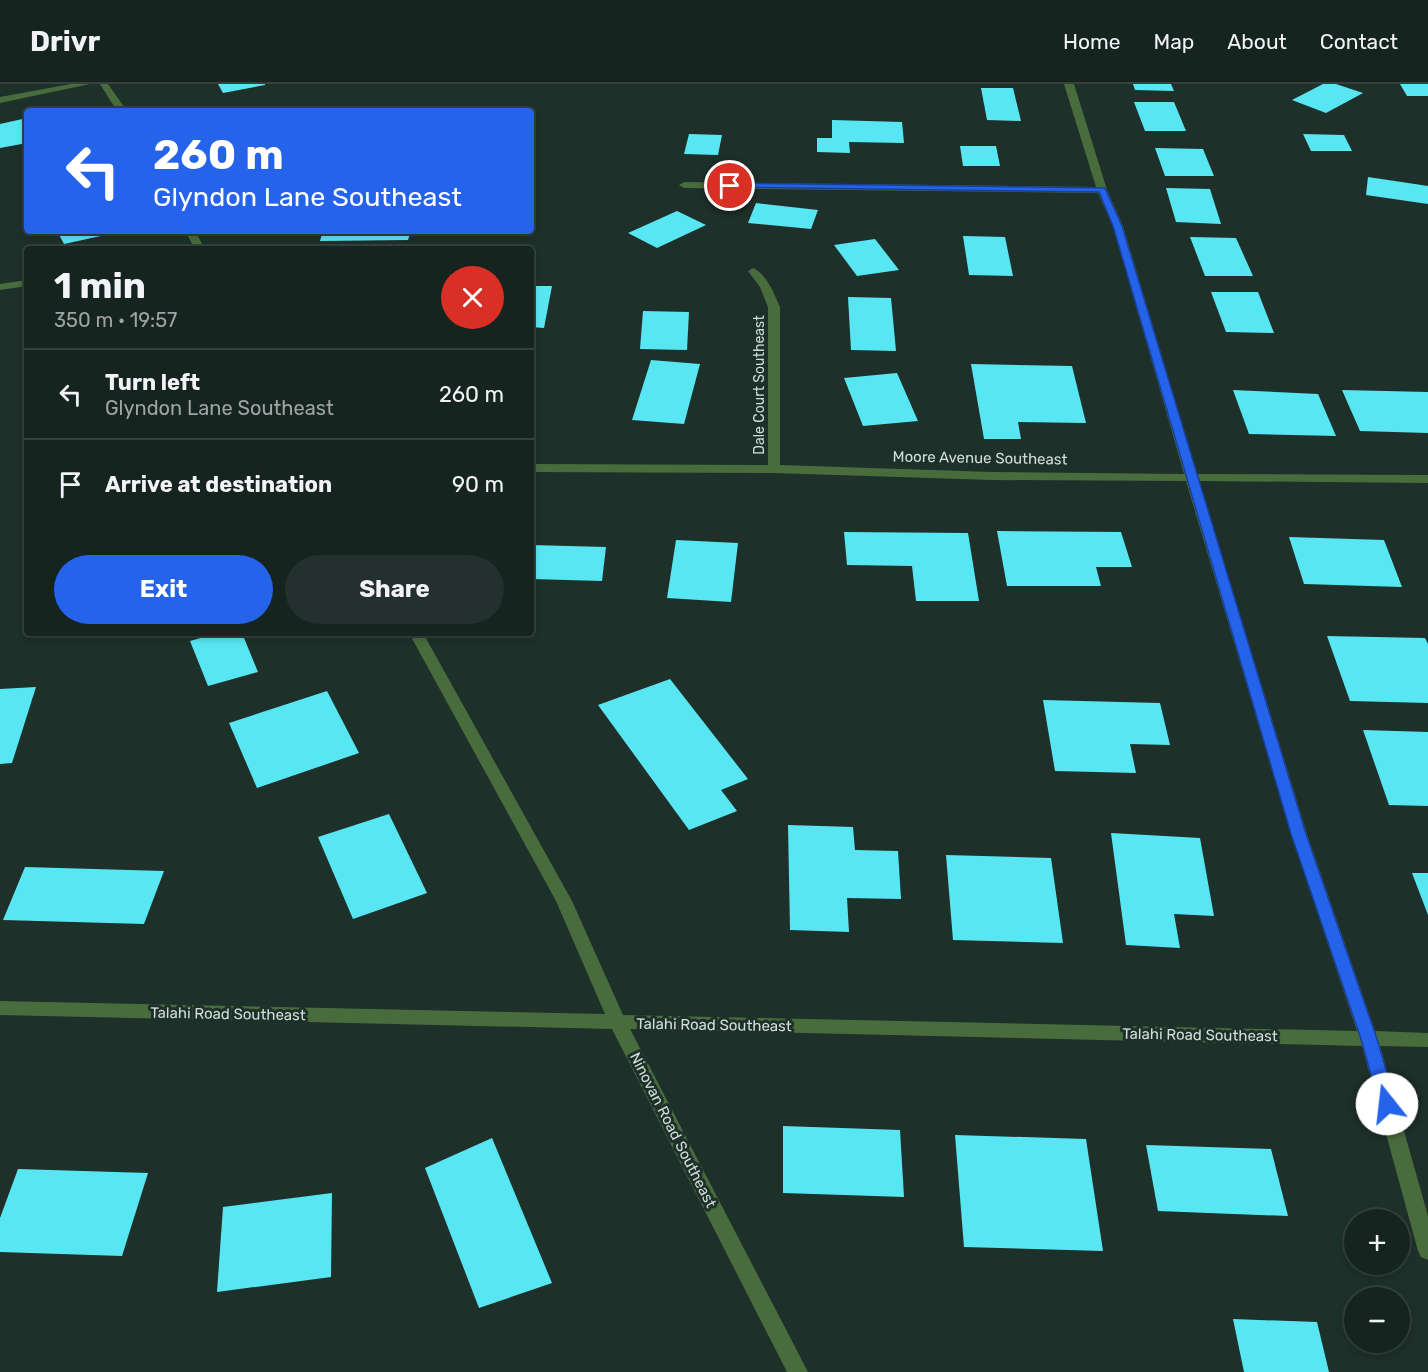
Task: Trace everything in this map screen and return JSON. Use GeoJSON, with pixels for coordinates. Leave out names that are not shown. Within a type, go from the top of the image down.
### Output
{"type":"FeatureCollection","features":[{"type":"Feature","properties":{"kind":"street"},"geometry":{"type":"LineString","coordinates":[[0,100],[86,84]]}},
{"type":"Feature","properties":{"kind":"street"},"geometry":{"type":"LineString","coordinates":[[104,84],[120,108]]}},
{"type":"Feature","properties":{"kind":"street"},"geometry":{"type":"LineString","coordinates":[[1069,84],[1102,190],[1118,226],[1299,834],[1369,1039],[1428,1251]]}},
{"type":"Feature","properties":{"kind":"street"},"geometry":{"type":"LineString","coordinates":[[684,185],[1102,190]]}},
{"type":"Feature","properties":{"kind":"street","name":"Dale Court Southeast"},"geometry":{"type":"LineString","coordinates":[[753,271],[765,287],[774,307],[774,469]]}},
{"type":"Feature","properties":{"kind":"street"},"geometry":{"type":"LineString","coordinates":[[0,287],[24,283]]}},
{"type":"Feature","properties":{"kind":"street","name":"Moore Avenue Southeast"},"geometry":{"type":"LineString","coordinates":[[534,468],[774,469],[992,476],[1428,479]]}},
{"type":"Feature","properties":{"kind":"street","name":"Ninovan Road Southeast"},"geometry":{"type":"LineString","coordinates":[[418,636],[564,901],[618,1023],[798,1372]]}},
{"type":"Feature","properties":{"kind":"street","name":"Talahi Road Southeast"},"geometry":{"type":"LineString","coordinates":[[0,1008],[1428,1040]]}},
{"type":"Feature","properties":{"kind":"building"},"geometry":{"type":"Polygon","coordinates":[[[218,84],[265,84],[265,85],[223,93],[218,84]]]}},
{"type":"Feature","properties":{"kind":"building"},"geometry":{"type":"Polygon","coordinates":[[[1133,84],[1171,84],[1174,91],[1135,90],[1133,84]]]}},
{"type":"Feature","properties":{"kind":"building"},"geometry":{"type":"Polygon","coordinates":[[[1323,84],[1336,84],[1363,93],[1326,113],[1292,100],[1323,84]]]}},
{"type":"Feature","properties":{"kind":"building"},"geometry":{"type":"Polygon","coordinates":[[[1400,84],[1428,84],[1428,96],[1407,96],[1400,84]]]}},
{"type":"Feature","properties":{"kind":"building"},"geometry":{"type":"Polygon","coordinates":[[[981,88],[1013,88],[1021,121],[987,120],[981,88]]]}},
{"type":"Feature","properties":{"kind":"building"},"geometry":{"type":"Polygon","coordinates":[[[1134,102],[1174,102],[1186,131],[1145,131],[1134,102]]]}},
{"type":"Feature","properties":{"kind":"building"},"geometry":{"type":"Polygon","coordinates":[[[24,119],[24,144],[0,148],[0,124],[24,119]]]}},
{"type":"Feature","properties":{"kind":"building"},"geometry":{"type":"Polygon","coordinates":[[[832,120],[902,122],[904,143],[849,142],[850,153],[817,152],[817,138],[832,138],[832,120]]]}},
{"type":"Feature","properties":{"kind":"building"},"geometry":{"type":"Polygon","coordinates":[[[689,134],[722,135],[718,155],[684,154],[689,134]]]}},
{"type":"Feature","properties":{"kind":"building"},"geometry":{"type":"Polygon","coordinates":[[[1303,134],[1344,135],[1352,151],[1311,151],[1303,134]]]}},
{"type":"Feature","properties":{"kind":"building"},"geometry":{"type":"Polygon","coordinates":[[[960,146],[996,146],[1000,166],[963,166],[960,146]]]}},
{"type":"Feature","properties":{"kind":"building"},"geometry":{"type":"Polygon","coordinates":[[[1155,148],[1203,149],[1214,176],[1165,176],[1155,148]]]}},
{"type":"Feature","properties":{"kind":"building"},"geometry":{"type":"Polygon","coordinates":[[[1368,177],[1428,186],[1428,204],[1366,195],[1368,177]]]}},
{"type":"Feature","properties":{"kind":"building"},"geometry":{"type":"Polygon","coordinates":[[[1166,188],[1210,189],[1221,224],[1176,222],[1166,188]]]}},
{"type":"Feature","properties":{"kind":"building"},"geometry":{"type":"Polygon","coordinates":[[[756,203],[818,210],[811,229],[748,223],[756,203]]]}},
{"type":"Feature","properties":{"kind":"building"},"geometry":{"type":"Polygon","coordinates":[[[677,211],[706,225],[657,248],[628,233],[677,211]]]}},
{"type":"Feature","properties":{"kind":"building"},"geometry":{"type":"Polygon","coordinates":[[[59,234],[110,234],[64,244],[59,234]]]}},
{"type":"Feature","properties":{"kind":"building"},"geometry":{"type":"Polygon","coordinates":[[[322,234],[410,234],[408,240],[320,241],[322,234]]]}},
{"type":"Feature","properties":{"kind":"building"},"geometry":{"type":"Polygon","coordinates":[[[963,236],[1005,237],[1013,276],[969,275],[963,236]]]}},
{"type":"Feature","properties":{"kind":"building"},"geometry":{"type":"Polygon","coordinates":[[[1190,237],[1236,238],[1253,276],[1205,276],[1190,237]]]}},
{"type":"Feature","properties":{"kind":"building"},"geometry":{"type":"Polygon","coordinates":[[[875,239],[899,270],[857,276],[834,245],[875,239]]]}},
{"type":"Feature","properties":{"kind":"building"},"geometry":{"type":"Polygon","coordinates":[[[534,286],[552,286],[544,328],[534,327],[534,286]]]}},
{"type":"Feature","properties":{"kind":"building"},"geometry":{"type":"Polygon","coordinates":[[[1211,292],[1258,292],[1274,333],[1226,332],[1211,292]]]}},
{"type":"Feature","properties":{"kind":"building"},"geometry":{"type":"Polygon","coordinates":[[[848,297],[891,298],[896,351],[851,350],[848,297]]]}},
{"type":"Feature","properties":{"kind":"building"},"geometry":{"type":"Polygon","coordinates":[[[643,311],[689,312],[687,350],[640,349],[643,311]]]}},
{"type":"Feature","properties":{"kind":"building"},"geometry":{"type":"Polygon","coordinates":[[[651,360],[700,364],[684,424],[632,420],[651,360]]]}},
{"type":"Feature","properties":{"kind":"building"},"geometry":{"type":"Polygon","coordinates":[[[971,364],[1072,366],[1086,423],[1018,422],[1021,439],[984,439],[971,364]]]}},
{"type":"Feature","properties":{"kind":"building"},"geometry":{"type":"Polygon","coordinates":[[[897,373],[918,421],[863,426],[844,378],[897,373]]]}},
{"type":"Feature","properties":{"kind":"building"},"geometry":{"type":"Polygon","coordinates":[[[1233,390],[1318,394],[1336,436],[1249,434],[1233,390]]]}},
{"type":"Feature","properties":{"kind":"building"},"geometry":{"type":"Polygon","coordinates":[[[1342,390],[1428,392],[1428,433],[1360,431],[1342,390]]]}},
{"type":"Feature","properties":{"kind":"building"},"geometry":{"type":"Polygon","coordinates":[[[997,531],[1121,532],[1132,567],[1096,567],[1101,586],[1007,586],[997,531]]]}},
{"type":"Feature","properties":{"kind":"building"},"geometry":{"type":"Polygon","coordinates":[[[844,532],[968,533],[979,601],[916,601],[912,566],[847,565],[844,532]]]}},
{"type":"Feature","properties":{"kind":"building"},"geometry":{"type":"Polygon","coordinates":[[[1289,537],[1384,540],[1402,587],[1304,584],[1289,537]]]}},
{"type":"Feature","properties":{"kind":"building"},"geometry":{"type":"Polygon","coordinates":[[[676,540],[738,543],[731,602],[667,598],[676,540]]]}},
{"type":"Feature","properties":{"kind":"building"},"geometry":{"type":"Polygon","coordinates":[[[534,545],[606,547],[602,581],[534,579],[534,545]]]}},
{"type":"Feature","properties":{"kind":"building"},"geometry":{"type":"Polygon","coordinates":[[[208,636],[243,636],[258,672],[208,686],[190,641],[208,636]]]}},
{"type":"Feature","properties":{"kind":"building"},"geometry":{"type":"Polygon","coordinates":[[[1327,636],[1425,638],[1428,644],[1428,703],[1350,701],[1327,636]]]}},
{"type":"Feature","properties":{"kind":"building"},"geometry":{"type":"Polygon","coordinates":[[[670,679],[748,779],[721,790],[737,811],[689,830],[598,705],[670,679]]]}},
{"type":"Feature","properties":{"kind":"building"},"geometry":{"type":"Polygon","coordinates":[[[36,687],[12,763],[0,764],[0,689],[36,687]]]}},
{"type":"Feature","properties":{"kind":"building"},"geometry":{"type":"Polygon","coordinates":[[[327,691],[359,753],[257,788],[229,723],[327,691]]]}},
{"type":"Feature","properties":{"kind":"building"},"geometry":{"type":"Polygon","coordinates":[[[1043,700],[1160,703],[1170,745],[1130,744],[1136,773],[1055,771],[1043,700]]]}},
{"type":"Feature","properties":{"kind":"building"},"geometry":{"type":"Polygon","coordinates":[[[1363,730],[1428,732],[1428,806],[1389,805],[1363,730]]]}},
{"type":"Feature","properties":{"kind":"building"},"geometry":{"type":"Polygon","coordinates":[[[389,814],[427,893],[353,919],[318,837],[389,814]]]}},
{"type":"Feature","properties":{"kind":"building"},"geometry":{"type":"Polygon","coordinates":[[[788,825],[853,827],[855,850],[898,851],[901,899],[847,898],[849,932],[790,930],[788,825]]]}},
{"type":"Feature","properties":{"kind":"building"},"geometry":{"type":"Polygon","coordinates":[[[1111,833],[1200,838],[1214,916],[1174,914],[1180,948],[1126,945],[1111,833]]]}},
{"type":"Feature","properties":{"kind":"building"},"geometry":{"type":"Polygon","coordinates":[[[946,855],[1051,858],[1063,943],[953,940],[946,855]]]}},
{"type":"Feature","properties":{"kind":"building"},"geometry":{"type":"Polygon","coordinates":[[[25,867],[164,871],[144,924],[3,920],[25,867]]]}},
{"type":"Feature","properties":{"kind":"building"},"geometry":{"type":"Polygon","coordinates":[[[1412,873],[1428,873],[1428,915],[1412,873]]]}},
{"type":"Feature","properties":{"kind":"building"},"geometry":{"type":"Polygon","coordinates":[[[783,1126],[900,1130],[904,1197],[783,1193],[783,1126]]]}},
{"type":"Feature","properties":{"kind":"building"},"geometry":{"type":"Polygon","coordinates":[[[955,1135],[1086,1139],[1103,1251],[964,1247],[955,1135]]]}},
{"type":"Feature","properties":{"kind":"building"},"geometry":{"type":"Polygon","coordinates":[[[492,1138],[552,1283],[479,1308],[425,1168],[492,1138]]]}},
{"type":"Feature","properties":{"kind":"building"},"geometry":{"type":"Polygon","coordinates":[[[1146,1145],[1271,1149],[1288,1216],[1158,1211],[1146,1145]]]}},
{"type":"Feature","properties":{"kind":"building"},"geometry":{"type":"Polygon","coordinates":[[[18,1169],[148,1173],[122,1256],[0,1252],[0,1218],[18,1169]]]}},
{"type":"Feature","properties":{"kind":"building"},"geometry":{"type":"Polygon","coordinates":[[[332,1193],[331,1277],[217,1292],[223,1207],[332,1193]]]}},
{"type":"Feature","properties":{"kind":"building"},"geometry":{"type":"Polygon","coordinates":[[[1233,1319],[1317,1322],[1329,1372],[1244,1372],[1233,1319]]]}},
{"type":"Feature","properties":{"kind":"route"},"geometry":{"type":"LineString","coordinates":[[730,186],[1102,190],[1118,226],[1252,683],[1299,834],[1369,1039],[1387,1104]]}}]}
